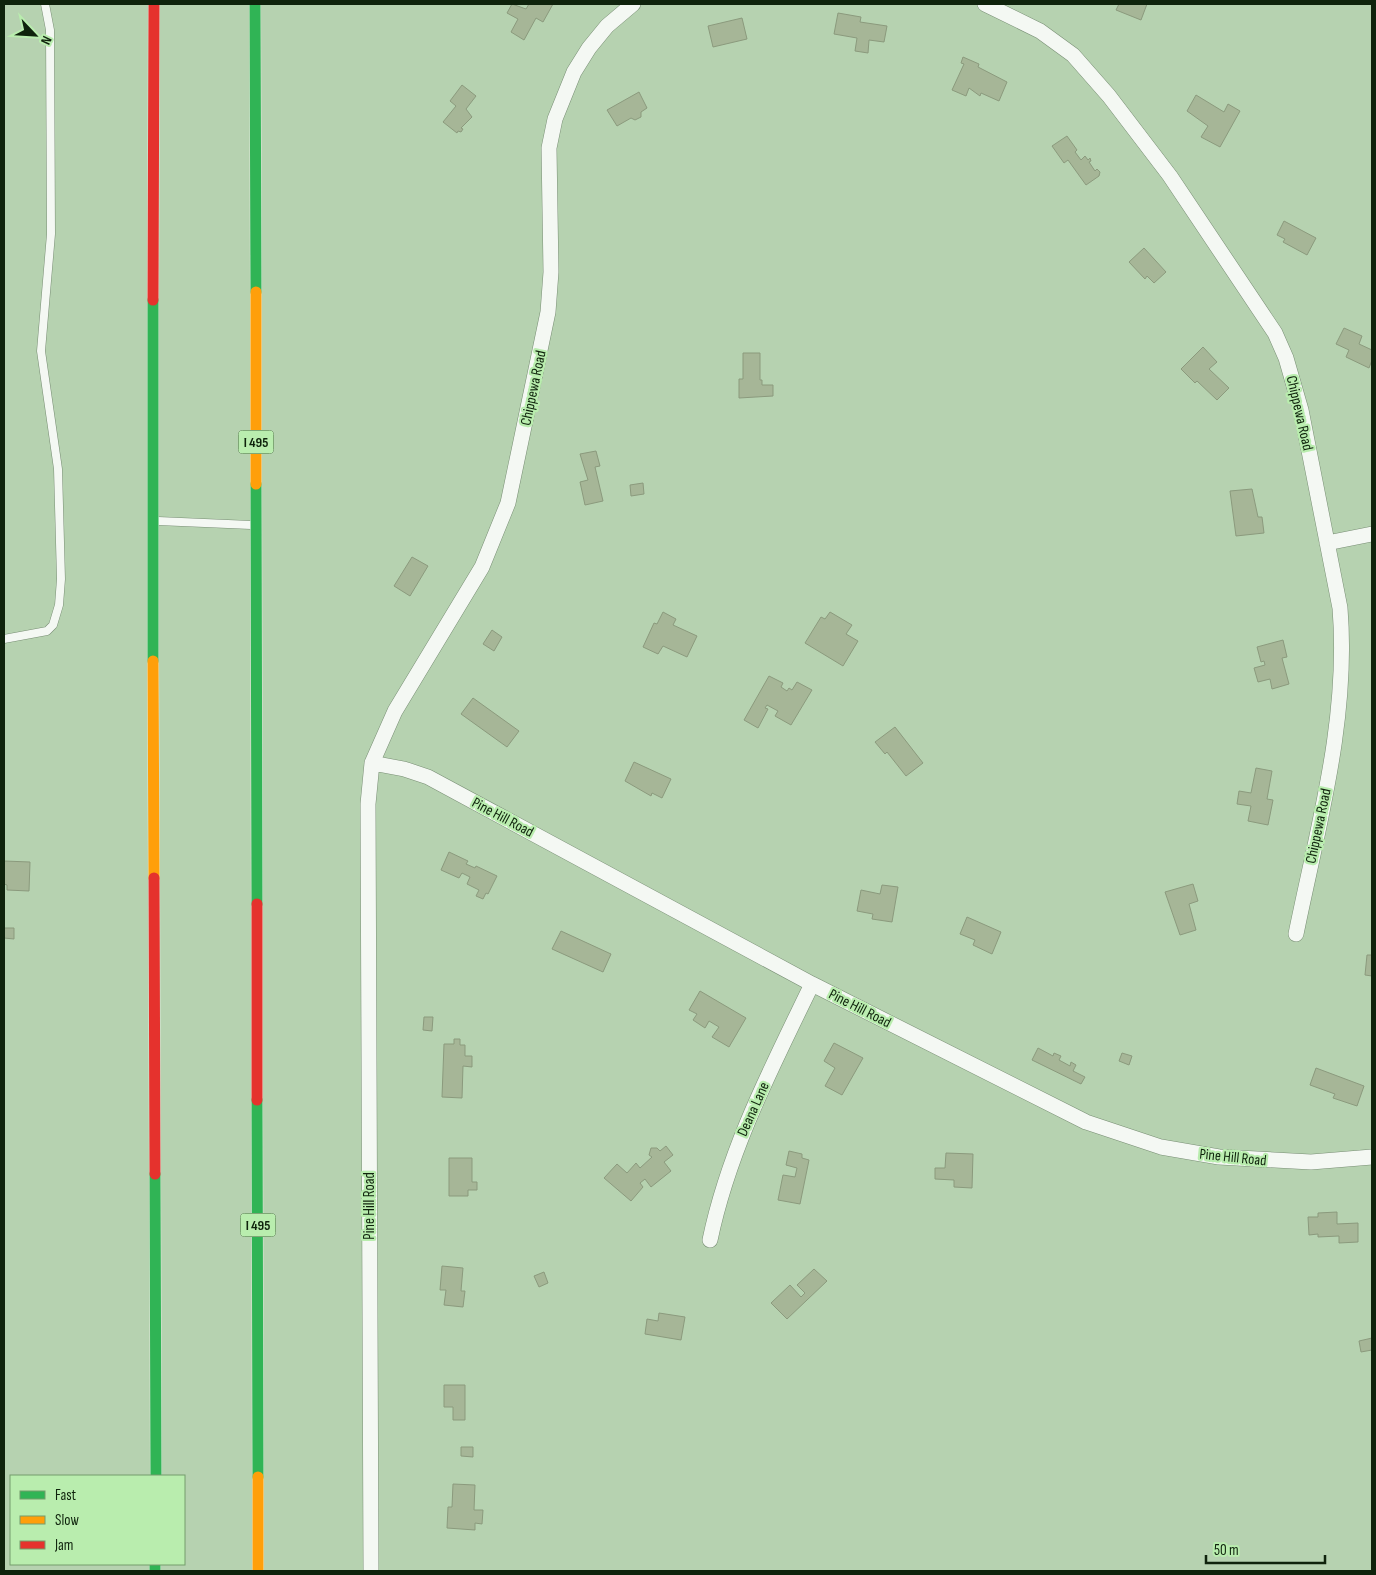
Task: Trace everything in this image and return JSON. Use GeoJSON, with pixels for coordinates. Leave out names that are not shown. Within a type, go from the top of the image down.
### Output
{"type":"FeatureCollection","features":[{"type":"Feature","properties":{"kind":"highway"},"geometry":{"type":"LineString","coordinates":[[154,4],[153,521],[156,1475]]}},
{"type":"Feature","properties":{"kind":"highway","name":"I 495"},"geometry":{"type":"LineString","coordinates":[[256,4],[258,1571]]}},
{"type":"Feature","properties":{"kind":"street","name":"Chippewa Road"},"geometry":{"type":"LineString","coordinates":[[372,764],[395,711],[482,566],[508,503],[548,312],[551,272],[549,157],[555,119],[574,72],[589,48],[607,26],[633,4]]}},
{"type":"Feature","properties":{"kind":"street","name":"Chippewa Road"},"geometry":{"type":"LineString","coordinates":[[985,4],[1011,15],[1040,31],[1073,55],[1110,96],[1170,176],[1262,312],[1275,333],[1294,384],[1340,608],[1343,670],[1336,735],[1296,934]]}},
{"type":"Feature","properties":{"kind":"street"},"geometry":{"type":"LineString","coordinates":[[1327,543],[1372,534]]}},
{"type":"Feature","properties":{"kind":"street","name":"Pine Hill Road"},"geometry":{"type":"LineString","coordinates":[[371,1571],[368,804],[372,764],[416,772],[439,783],[812,984],[1063,1111],[1136,1140],[1188,1153],[1250,1160],[1311,1162],[1372,1157]]}},
{"type":"Feature","properties":{"kind":"street","name":"Deana Lane"},"geometry":{"type":"LineString","coordinates":[[710,1240],[717,1207],[751,1110],[812,984]]}},
{"type":"Feature","properties":{"kind":"lane"},"geometry":{"type":"LineString","coordinates":[[4,639],[46,631],[53,625],[60,596],[58,469],[41,351],[51,234],[50,30],[45,4]]}},
{"type":"Feature","properties":{"kind":"lane"},"geometry":{"type":"LineString","coordinates":[[153,521],[257,525]]}},
{"type":"Feature","properties":{"kind":"building"},"geometry":{"type":"Polygon","coordinates":[[[512,4],[526,9],[529,4],[553,4],[543,22],[536,18],[524,40],[511,32],[518,19],[507,13],[512,4]]]}},
{"type":"Feature","properties":{"kind":"building"},"geometry":{"type":"Polygon","coordinates":[[[1119,4],[1147,4],[1141,20],[1116,10],[1119,4]]]}},
{"type":"Feature","properties":{"kind":"building"},"geometry":{"type":"Polygon","coordinates":[[[838,13],[861,17],[860,22],[887,26],[884,42],[869,40],[868,53],[855,51],[857,38],[834,34],[838,13]]]}},
{"type":"Feature","properties":{"kind":"building"},"geometry":{"type":"Polygon","coordinates":[[[742,18],[747,39],[713,47],[708,26],[742,18]]]}},
{"type":"Feature","properties":{"kind":"building"},"geometry":{"type":"Polygon","coordinates":[[[963,57],[979,64],[978,67],[1007,82],[999,101],[981,93],[980,96],[969,88],[966,96],[952,90],[964,64],[961,63],[963,57]]]}},
{"type":"Feature","properties":{"kind":"building"},"geometry":{"type":"Polygon","coordinates":[[[462,85],[476,96],[466,109],[472,117],[461,128],[463,129],[461,132],[458,131],[457,133],[443,122],[456,106],[450,101],[462,85]]]}},
{"type":"Feature","properties":{"kind":"building"},"geometry":{"type":"Polygon","coordinates":[[[639,92],[647,108],[641,112],[641,117],[635,120],[631,118],[617,126],[607,110],[639,92]]]}},
{"type":"Feature","properties":{"kind":"building"},"geometry":{"type":"Polygon","coordinates":[[[1196,95],[1224,112],[1228,104],[1240,111],[1220,147],[1201,137],[1208,126],[1187,111],[1196,95]]]}},
{"type":"Feature","properties":{"kind":"building"},"geometry":{"type":"Polygon","coordinates":[[[1067,136],[1077,150],[1075,152],[1081,160],[1085,156],[1088,160],[1090,158],[1091,161],[1089,162],[1095,171],[1097,169],[1100,172],[1099,176],[1086,185],[1068,160],[1064,163],[1052,146],[1067,136]]]}},
{"type":"Feature","properties":{"kind":"building"},"geometry":{"type":"Polygon","coordinates":[[[1284,221],[1316,238],[1307,255],[1283,242],[1285,239],[1277,235],[1284,221]]]}},
{"type":"Feature","properties":{"kind":"building"},"geometry":{"type":"Polygon","coordinates":[[[1144,248],[1166,272],[1154,283],[1147,276],[1145,279],[1129,262],[1144,248]]]}},
{"type":"Feature","properties":{"kind":"building"},"geometry":{"type":"Polygon","coordinates":[[[1344,328],[1362,336],[1359,344],[1372,350],[1372,360],[1369,368],[1346,357],[1349,350],[1336,344],[1344,328]]]}},
{"type":"Feature","properties":{"kind":"building"},"geometry":{"type":"Polygon","coordinates":[[[1203,347],[1217,362],[1209,369],[1229,388],[1217,400],[1181,369],[1203,347]]]}},
{"type":"Feature","properties":{"kind":"building"},"geometry":{"type":"Polygon","coordinates":[[[743,353],[760,353],[760,380],[762,380],[762,385],[773,385],[773,396],[739,398],[739,379],[743,379],[743,353]]]}},
{"type":"Feature","properties":{"kind":"building"},"geometry":{"type":"Polygon","coordinates":[[[596,451],[600,466],[595,467],[603,501],[585,505],[580,482],[588,480],[580,454],[596,451]]]}},
{"type":"Feature","properties":{"kind":"building"},"geometry":{"type":"Polygon","coordinates":[[[643,483],[644,494],[631,496],[630,485],[643,483]]]}},
{"type":"Feature","properties":{"kind":"building"},"geometry":{"type":"Polygon","coordinates":[[[1252,489],[1258,517],[1262,517],[1264,533],[1236,536],[1230,491],[1252,489]]]}},
{"type":"Feature","properties":{"kind":"building"},"geometry":{"type":"Polygon","coordinates":[[[412,557],[428,566],[410,596],[394,586],[412,557]]]}},
{"type":"Feature","properties":{"kind":"building"},"geometry":{"type":"Polygon","coordinates":[[[663,612],[676,619],[673,625],[697,636],[687,657],[663,646],[658,654],[643,647],[654,623],[657,624],[663,612]]]}},
{"type":"Feature","properties":{"kind":"building"},"geometry":{"type":"Polygon","coordinates":[[[830,612],[852,625],[846,634],[858,641],[843,666],[805,643],[821,617],[825,619],[830,612]]]}},
{"type":"Feature","properties":{"kind":"building"},"geometry":{"type":"Polygon","coordinates":[[[492,630],[502,637],[494,651],[483,644],[492,630]]]}},
{"type":"Feature","properties":{"kind":"building"},"geometry":{"type":"Polygon","coordinates":[[[1283,640],[1287,657],[1282,658],[1289,684],[1272,689],[1270,679],[1258,682],[1254,668],[1265,665],[1264,661],[1261,662],[1257,647],[1283,640]]]}},
{"type":"Feature","properties":{"kind":"building"},"geometry":{"type":"Polygon","coordinates":[[[769,676],[783,683],[781,687],[787,691],[789,688],[792,690],[797,682],[812,690],[791,725],[775,716],[778,711],[767,705],[765,708],[768,709],[758,728],[744,720],[769,676]]]}},
{"type":"Feature","properties":{"kind":"building"},"geometry":{"type":"Polygon","coordinates":[[[473,698],[519,731],[507,747],[461,714],[473,698]]]}},
{"type":"Feature","properties":{"kind":"building"},"geometry":{"type":"Polygon","coordinates":[[[895,727],[923,763],[906,776],[887,752],[885,754],[875,742],[895,727]]]}},
{"type":"Feature","properties":{"kind":"building"},"geometry":{"type":"Polygon","coordinates":[[[634,762],[671,779],[662,798],[652,793],[651,796],[625,781],[634,762]]]}},
{"type":"Feature","properties":{"kind":"building"},"geometry":{"type":"Polygon","coordinates":[[[1256,768],[1272,771],[1267,799],[1273,800],[1268,825],[1248,821],[1251,806],[1237,804],[1239,791],[1251,793],[1256,768]]]}},
{"type":"Feature","properties":{"kind":"building"},"geometry":{"type":"Polygon","coordinates":[[[449,852],[468,861],[466,864],[475,868],[476,866],[497,876],[488,894],[486,893],[483,899],[476,896],[479,890],[467,884],[470,877],[462,873],[459,878],[441,870],[449,852]]]}},
{"type":"Feature","properties":{"kind":"building"},"geometry":{"type":"Polygon","coordinates":[[[4,861],[30,862],[29,891],[7,890],[7,885],[4,884],[4,861]]]}},
{"type":"Feature","properties":{"kind":"building"},"geometry":{"type":"Polygon","coordinates":[[[1193,884],[1198,901],[1189,904],[1196,930],[1180,935],[1165,892],[1193,884]]]}},
{"type":"Feature","properties":{"kind":"building"},"geometry":{"type":"Polygon","coordinates":[[[882,885],[898,887],[892,922],[872,919],[873,914],[857,911],[861,890],[880,894],[882,885]]]}},
{"type":"Feature","properties":{"kind":"building"},"geometry":{"type":"Polygon","coordinates":[[[967,917],[1001,932],[992,954],[973,945],[975,940],[960,934],[967,917]]]}},
{"type":"Feature","properties":{"kind":"building"},"geometry":{"type":"Polygon","coordinates":[[[4,928],[14,928],[14,939],[4,938],[4,928]]]}},
{"type":"Feature","properties":{"kind":"building"},"geometry":{"type":"Polygon","coordinates":[[[561,931],[611,954],[603,972],[552,949],[561,931]]]}},
{"type":"Feature","properties":{"kind":"building"},"geometry":{"type":"Polygon","coordinates":[[[1367,955],[1372,955],[1372,976],[1365,975],[1367,955]]]}},
{"type":"Feature","properties":{"kind":"building"},"geometry":{"type":"Polygon","coordinates":[[[700,991],[746,1018],[729,1047],[712,1037],[719,1027],[709,1021],[705,1028],[693,1020],[697,1014],[689,1010],[700,991]]]}},
{"type":"Feature","properties":{"kind":"building"},"geometry":{"type":"Polygon","coordinates":[[[424,1017],[433,1017],[432,1031],[423,1030],[424,1017]]]}},
{"type":"Feature","properties":{"kind":"building"},"geometry":{"type":"Polygon","coordinates":[[[454,1039],[460,1039],[460,1045],[465,1045],[465,1056],[472,1056],[472,1067],[463,1066],[462,1098],[442,1097],[444,1044],[454,1044],[454,1039]]]}},
{"type":"Feature","properties":{"kind":"building"},"geometry":{"type":"Polygon","coordinates":[[[834,1043],[863,1058],[842,1095],[825,1086],[835,1068],[824,1061],[834,1043]]]}},
{"type":"Feature","properties":{"kind":"building"},"geometry":{"type":"Polygon","coordinates":[[[1038,1048],[1053,1056],[1054,1053],[1061,1056],[1059,1060],[1070,1066],[1071,1062],[1076,1065],[1073,1071],[1085,1077],[1081,1084],[1032,1060],[1038,1048]]]}},
{"type":"Feature","properties":{"kind":"building"},"geometry":{"type":"Polygon","coordinates":[[[1122,1053],[1132,1056],[1129,1065],[1119,1061],[1122,1053]]]}},
{"type":"Feature","properties":{"kind":"building"},"geometry":{"type":"Polygon","coordinates":[[[1316,1068],[1364,1086],[1357,1106],[1333,1098],[1335,1094],[1310,1085],[1316,1068]]]}},
{"type":"Feature","properties":{"kind":"building"},"geometry":{"type":"Polygon","coordinates":[[[666,1146],[673,1155],[664,1162],[671,1171],[651,1187],[645,1179],[640,1183],[643,1187],[631,1201],[604,1178],[617,1164],[627,1173],[636,1163],[640,1168],[652,1157],[649,1155],[651,1148],[657,1148],[660,1151],[666,1146]]]}},
{"type":"Feature","properties":{"kind":"building"},"geometry":{"type":"Polygon","coordinates":[[[789,1151],[802,1154],[802,1158],[809,1160],[800,1204],[778,1200],[783,1175],[795,1177],[797,1168],[786,1165],[789,1151]]]}},
{"type":"Feature","properties":{"kind":"building"},"geometry":{"type":"Polygon","coordinates":[[[946,1153],[973,1154],[972,1188],[954,1187],[954,1180],[935,1179],[935,1168],[945,1168],[946,1153]]]}},
{"type":"Feature","properties":{"kind":"building"},"geometry":{"type":"Polygon","coordinates":[[[449,1158],[472,1158],[472,1182],[477,1182],[477,1190],[468,1190],[468,1196],[449,1196],[449,1158]]]}},
{"type":"Feature","properties":{"kind":"building"},"geometry":{"type":"Polygon","coordinates":[[[1337,1212],[1337,1224],[1358,1223],[1358,1242],[1339,1243],[1339,1236],[1318,1237],[1318,1234],[1309,1235],[1308,1217],[1318,1217],[1318,1213],[1337,1212]]]}},
{"type":"Feature","properties":{"kind":"building"},"geometry":{"type":"Polygon","coordinates":[[[442,1266],[463,1268],[461,1291],[465,1291],[463,1307],[444,1305],[446,1290],[440,1290],[442,1266]]]}},
{"type":"Feature","properties":{"kind":"building"},"geometry":{"type":"Polygon","coordinates":[[[814,1269],[827,1281],[787,1319],[771,1303],[790,1285],[801,1297],[805,1293],[797,1285],[814,1269]]]}},
{"type":"Feature","properties":{"kind":"building"},"geometry":{"type":"Polygon","coordinates":[[[544,1272],[548,1283],[539,1287],[534,1276],[544,1272]]]}},
{"type":"Feature","properties":{"kind":"building"},"geometry":{"type":"Polygon","coordinates":[[[659,1313],[685,1317],[681,1340],[645,1334],[647,1319],[658,1321],[659,1313]]]}},
{"type":"Feature","properties":{"kind":"building"},"geometry":{"type":"Polygon","coordinates":[[[1372,1338],[1372,1350],[1361,1352],[1359,1341],[1372,1338]]]}},
{"type":"Feature","properties":{"kind":"building"},"geometry":{"type":"Polygon","coordinates":[[[444,1385],[465,1385],[465,1420],[453,1420],[453,1407],[444,1407],[444,1385]]]}},
{"type":"Feature","properties":{"kind":"building"},"geometry":{"type":"Polygon","coordinates":[[[461,1447],[473,1447],[473,1457],[461,1456],[461,1447]]]}},
{"type":"Feature","properties":{"kind":"building"},"geometry":{"type":"Polygon","coordinates":[[[453,1484],[475,1485],[474,1510],[483,1510],[482,1524],[475,1523],[475,1530],[447,1528],[448,1507],[452,1507],[453,1484]]]}},
{"type":"Feature","properties":{"kind":"traffic: fast"},"geometry":{"type":"LineString","coordinates":[[255,4],[256,292]]}},
{"type":"Feature","properties":{"kind":"traffic: fast"},"geometry":{"type":"LineString","coordinates":[[153,300],[153,661]]}},
{"type":"Feature","properties":{"kind":"traffic: fast"},"geometry":{"type":"LineString","coordinates":[[256,484],[257,904]]}},
{"type":"Feature","properties":{"kind":"traffic: fast"},"geometry":{"type":"LineString","coordinates":[[257,1100],[258,1477]]}},
{"type":"Feature","properties":{"kind":"traffic: fast"},"geometry":{"type":"LineString","coordinates":[[155,1174],[156,1475]]}},
{"type":"Feature","properties":{"kind":"traffic: fast"},"geometry":{"type":"LineString","coordinates":[[155,1565],[155,1571]]}},
{"type":"Feature","properties":{"kind":"traffic: slow"},"geometry":{"type":"LineString","coordinates":[[256,292],[256,484]]}},
{"type":"Feature","properties":{"kind":"traffic: slow"},"geometry":{"type":"LineString","coordinates":[[153,661],[154,878]]}},
{"type":"Feature","properties":{"kind":"traffic: slow"},"geometry":{"type":"LineString","coordinates":[[258,1477],[258,1571]]}},
{"type":"Feature","properties":{"kind":"traffic: jam"},"geometry":{"type":"LineString","coordinates":[[153,300],[154,4]]}},
{"type":"Feature","properties":{"kind":"traffic: jam"},"geometry":{"type":"LineString","coordinates":[[154,878],[155,1174]]}},
{"type":"Feature","properties":{"kind":"traffic: jam"},"geometry":{"type":"LineString","coordinates":[[257,904],[257,1100]]}}]}
